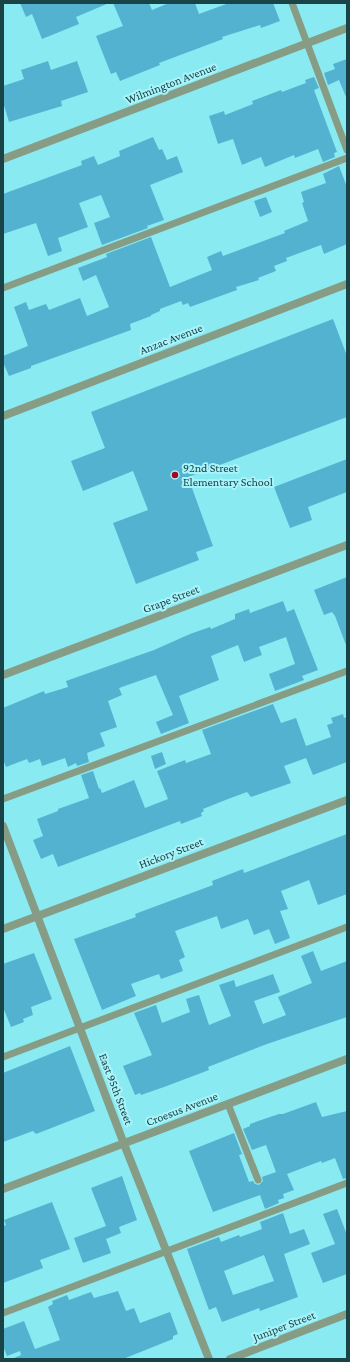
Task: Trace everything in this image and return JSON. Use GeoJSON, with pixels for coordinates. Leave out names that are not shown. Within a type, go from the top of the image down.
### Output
{"type":"FeatureCollection","features":[{"type":"Feature","properties":{"kind":"street","name":"Wilmington Avenue"},"geometry":{"type":"LineString","coordinates":[[3,159],[347,28]]}},
{"type":"Feature","properties":{"kind":"street","name":"Anzac Avenue"},"geometry":{"type":"LineString","coordinates":[[3,416],[347,284]]}},
{"type":"Feature","properties":{"kind":"street","name":"Grape Street"},"geometry":{"type":"LineString","coordinates":[[3,675],[347,545]]}},
{"type":"Feature","properties":{"kind":"street","name":"Hickory Street"},"geometry":{"type":"LineString","coordinates":[[3,929],[347,800]]}},
{"type":"Feature","properties":{"kind":"street","name":"East 95th Street"},"geometry":{"type":"LineString","coordinates":[[3,826],[124,1144],[209,1359]]}},
{"type":"Feature","properties":{"kind":"street","name":"Croesus Avenue"},"geometry":{"type":"LineString","coordinates":[[3,1189],[347,1059]]}},
{"type":"Feature","properties":{"kind":"street","name":"Juniper Street"},"geometry":{"type":"LineString","coordinates":[[230,1359],[347,1314]]}},
{"type":"Feature","properties":{"kind":"lane"},"geometry":{"type":"LineString","coordinates":[[292,3],[347,150]]}},
{"type":"Feature","properties":{"kind":"lane"},"geometry":{"type":"LineString","coordinates":[[3,288],[347,158]]}},
{"type":"Feature","properties":{"kind":"lane"},"geometry":{"type":"LineString","coordinates":[[3,799],[347,671]]}},
{"type":"Feature","properties":{"kind":"lane"},"geometry":{"type":"LineString","coordinates":[[3,1057],[347,927]]}},
{"type":"Feature","properties":{"kind":"lane"},"geometry":{"type":"LineString","coordinates":[[228,1104],[258,1180]]}},
{"type":"Feature","properties":{"kind":"lane"},"geometry":{"type":"LineString","coordinates":[[3,1314],[347,1183]]}},
{"type":"Feature","properties":{"kind":"building"},"geometry":{"type":"Polygon","coordinates":[[[20,3],[109,3],[76,17],[79,24],[42,39],[32,14],[26,17],[20,3]]]}},
{"type":"Feature","properties":{"kind":"building"},"geometry":{"type":"Polygon","coordinates":[[[113,3],[149,3],[152,10],[169,3],[195,3],[199,14],[229,3],[273,3],[280,21],[261,28],[260,25],[222,37],[223,39],[159,63],[160,65],[120,81],[116,72],[111,74],[96,36],[123,26],[113,3]]]}},
{"type":"Feature","properties":{"kind":"building"},"geometry":{"type":"Polygon","coordinates":[[[347,59],[346,97],[339,80],[328,85],[324,73],[335,69],[333,64],[347,59]]]}},
{"type":"Feature","properties":{"kind":"building"},"geometry":{"type":"Polygon","coordinates":[[[48,61],[51,70],[77,61],[88,92],[61,101],[62,106],[9,122],[3,102],[3,86],[24,79],[21,70],[48,61]]]}},
{"type":"Feature","properties":{"kind":"building"},"geometry":{"type":"Polygon","coordinates":[[[314,77],[319,88],[314,90],[337,152],[334,153],[335,157],[323,162],[318,149],[295,158],[294,155],[265,167],[261,157],[242,165],[233,139],[218,144],[209,116],[224,111],[225,115],[253,104],[252,101],[281,90],[282,92],[306,83],[305,80],[314,77]]]}},
{"type":"Feature","properties":{"kind":"building"},"geometry":{"type":"Polygon","coordinates":[[[153,137],[159,150],[162,149],[167,160],[177,156],[183,172],[150,185],[164,220],[147,226],[148,228],[102,245],[94,223],[110,217],[101,195],[79,203],[88,227],[58,238],[62,251],[48,256],[36,223],[3,234],[3,194],[82,165],[81,161],[94,156],[98,165],[120,156],[119,151],[153,137]]]}},
{"type":"Feature","properties":{"kind":"building"},"geometry":{"type":"Polygon","coordinates":[[[339,166],[347,187],[347,244],[324,254],[321,245],[286,258],[287,261],[274,266],[276,271],[258,278],[259,280],[236,287],[237,290],[190,307],[188,303],[183,305],[181,301],[160,309],[160,311],[151,316],[130,324],[131,330],[31,366],[31,368],[9,376],[3,362],[3,356],[28,346],[14,307],[26,302],[29,310],[46,304],[49,310],[80,298],[87,316],[109,307],[96,275],[83,281],[78,268],[107,257],[106,254],[151,237],[170,287],[212,270],[207,257],[221,251],[223,256],[285,233],[284,231],[308,221],[302,203],[304,202],[301,192],[326,183],[323,174],[339,166]]]}},
{"type":"Feature","properties":{"kind":"building"},"geometry":{"type":"Polygon","coordinates":[[[266,197],[272,212],[260,217],[254,201],[266,197]]]}},
{"type":"Feature","properties":{"kind":"building"},"geometry":{"type":"Polygon","coordinates":[[[333,319],[347,356],[347,417],[188,477],[213,546],[196,552],[199,560],[136,584],[113,523],[148,510],[133,471],[83,491],[71,461],[105,448],[91,412],[333,319]]]}},
{"type":"Feature","properties":{"kind":"building"},"geometry":{"type":"Polygon","coordinates":[[[347,459],[347,492],[308,507],[312,520],[290,528],[274,487],[347,459]]]}},
{"type":"Feature","properties":{"kind":"building"},"geometry":{"type":"Polygon","coordinates":[[[347,577],[346,645],[335,616],[332,612],[324,615],[314,590],[347,577]]]}},
{"type":"Feature","properties":{"kind":"building"},"geometry":{"type":"Polygon","coordinates":[[[283,601],[287,612],[294,609],[318,670],[302,676],[304,680],[275,691],[269,674],[295,664],[286,637],[259,647],[262,655],[244,662],[238,645],[211,656],[219,680],[179,696],[189,723],[161,734],[156,722],[173,715],[156,675],[119,688],[122,695],[108,701],[117,727],[100,733],[105,746],[87,753],[89,762],[77,766],[76,763],[68,767],[65,758],[42,766],[40,759],[29,763],[27,759],[6,767],[3,759],[3,708],[44,691],[45,694],[68,687],[66,681],[154,650],[190,634],[210,627],[211,629],[235,619],[235,614],[249,609],[250,613],[283,601]]]}},
{"type":"Feature","properties":{"kind":"building"},"geometry":{"type":"Polygon","coordinates":[[[273,704],[281,723],[296,718],[306,746],[331,737],[327,725],[333,723],[331,718],[343,714],[344,718],[347,717],[347,762],[313,775],[306,758],[284,766],[291,783],[251,797],[247,792],[203,809],[204,811],[201,813],[202,816],[181,824],[180,821],[58,867],[53,854],[41,859],[33,840],[43,836],[37,819],[58,811],[58,809],[89,798],[81,775],[93,771],[99,789],[100,788],[102,793],[134,780],[145,808],[168,799],[157,771],[185,760],[186,763],[211,754],[202,730],[273,704]]]}},
{"type":"Feature","properties":{"kind":"building"},"geometry":{"type":"Polygon","coordinates":[[[162,752],[166,764],[155,769],[151,756],[162,752]]]}},
{"type":"Feature","properties":{"kind":"building"},"geometry":{"type":"Polygon","coordinates":[[[347,834],[347,894],[318,905],[309,880],[281,891],[288,909],[280,911],[290,938],[275,944],[269,929],[254,935],[248,919],[221,929],[217,916],[175,931],[185,957],[179,960],[183,971],[161,979],[159,974],[131,984],[136,996],[102,1010],[74,939],[136,917],[135,914],[213,885],[212,881],[243,869],[244,873],[347,834]]]}},
{"type":"Feature","properties":{"kind":"building"},"geometry":{"type":"Polygon","coordinates":[[[313,951],[321,971],[347,961],[347,1017],[267,1044],[208,1067],[209,1070],[164,1087],[141,1095],[140,1093],[135,1095],[123,1066],[152,1055],[134,1013],[156,1005],[162,1023],[190,1012],[186,999],[199,995],[209,1025],[231,1016],[219,985],[234,980],[236,987],[273,974],[280,992],[254,1001],[263,1024],[286,1015],[278,997],[312,983],[301,956],[313,951]]]}},
{"type":"Feature","properties":{"kind":"building"},"geometry":{"type":"Polygon","coordinates":[[[34,953],[52,999],[31,1007],[33,1015],[23,1019],[24,1022],[11,1027],[3,1007],[3,964],[34,953]]]}},
{"type":"Feature","properties":{"kind":"building"},"geometry":{"type":"Polygon","coordinates":[[[70,1046],[95,1111],[36,1134],[33,1131],[3,1142],[3,1073],[70,1046]]]}},
{"type":"Feature","properties":{"kind":"building"},"geometry":{"type":"Polygon","coordinates":[[[316,1102],[322,1117],[347,1111],[347,1178],[343,1179],[335,1158],[322,1163],[321,1161],[287,1174],[294,1190],[283,1194],[284,1198],[278,1200],[279,1203],[265,1209],[260,1195],[213,1212],[189,1151],[234,1133],[242,1154],[239,1155],[249,1182],[253,1181],[255,1184],[259,1185],[263,1181],[262,1177],[276,1172],[266,1145],[252,1150],[243,1129],[250,1126],[250,1124],[316,1102]]]}},
{"type":"Feature","properties":{"kind":"building"},"geometry":{"type":"Polygon","coordinates":[[[122,1176],[137,1220],[119,1227],[121,1233],[106,1239],[111,1253],[83,1263],[74,1238],[106,1226],[91,1188],[122,1176]]]}},
{"type":"Feature","properties":{"kind":"building"},"geometry":{"type":"Polygon","coordinates":[[[52,1202],[70,1249],[40,1260],[43,1268],[3,1283],[3,1226],[6,1225],[4,1220],[52,1202]]]}},
{"type":"Feature","properties":{"kind":"building"},"geometry":{"type":"Polygon","coordinates":[[[337,1209],[347,1235],[347,1274],[323,1283],[311,1253],[335,1244],[323,1214],[337,1209]]]}},
{"type":"Feature","properties":{"kind":"building"},"geometry":{"type":"Polygon","coordinates":[[[283,1213],[290,1234],[304,1229],[310,1244],[284,1254],[298,1297],[260,1311],[259,1308],[222,1322],[216,1307],[209,1310],[187,1249],[219,1237],[221,1242],[239,1235],[240,1237],[262,1229],[260,1222],[283,1213]],[[264,1255],[224,1271],[233,1295],[274,1281],[264,1255]]]}},
{"type":"Feature","properties":{"kind":"building"},"geometry":{"type":"Polygon","coordinates":[[[118,1291],[126,1311],[134,1308],[140,1323],[170,1312],[178,1334],[173,1336],[173,1339],[123,1359],[12,1359],[21,1355],[20,1351],[7,1356],[3,1346],[3,1329],[24,1321],[35,1349],[60,1340],[48,1307],[53,1304],[52,1301],[67,1295],[69,1300],[91,1292],[94,1298],[118,1291]]]}},
{"type":"Feature","properties":{"kind":"place","name":"92nd Street Elementary School"},"geometry":{"type":"Point","coordinates":[175,475]}}]}
